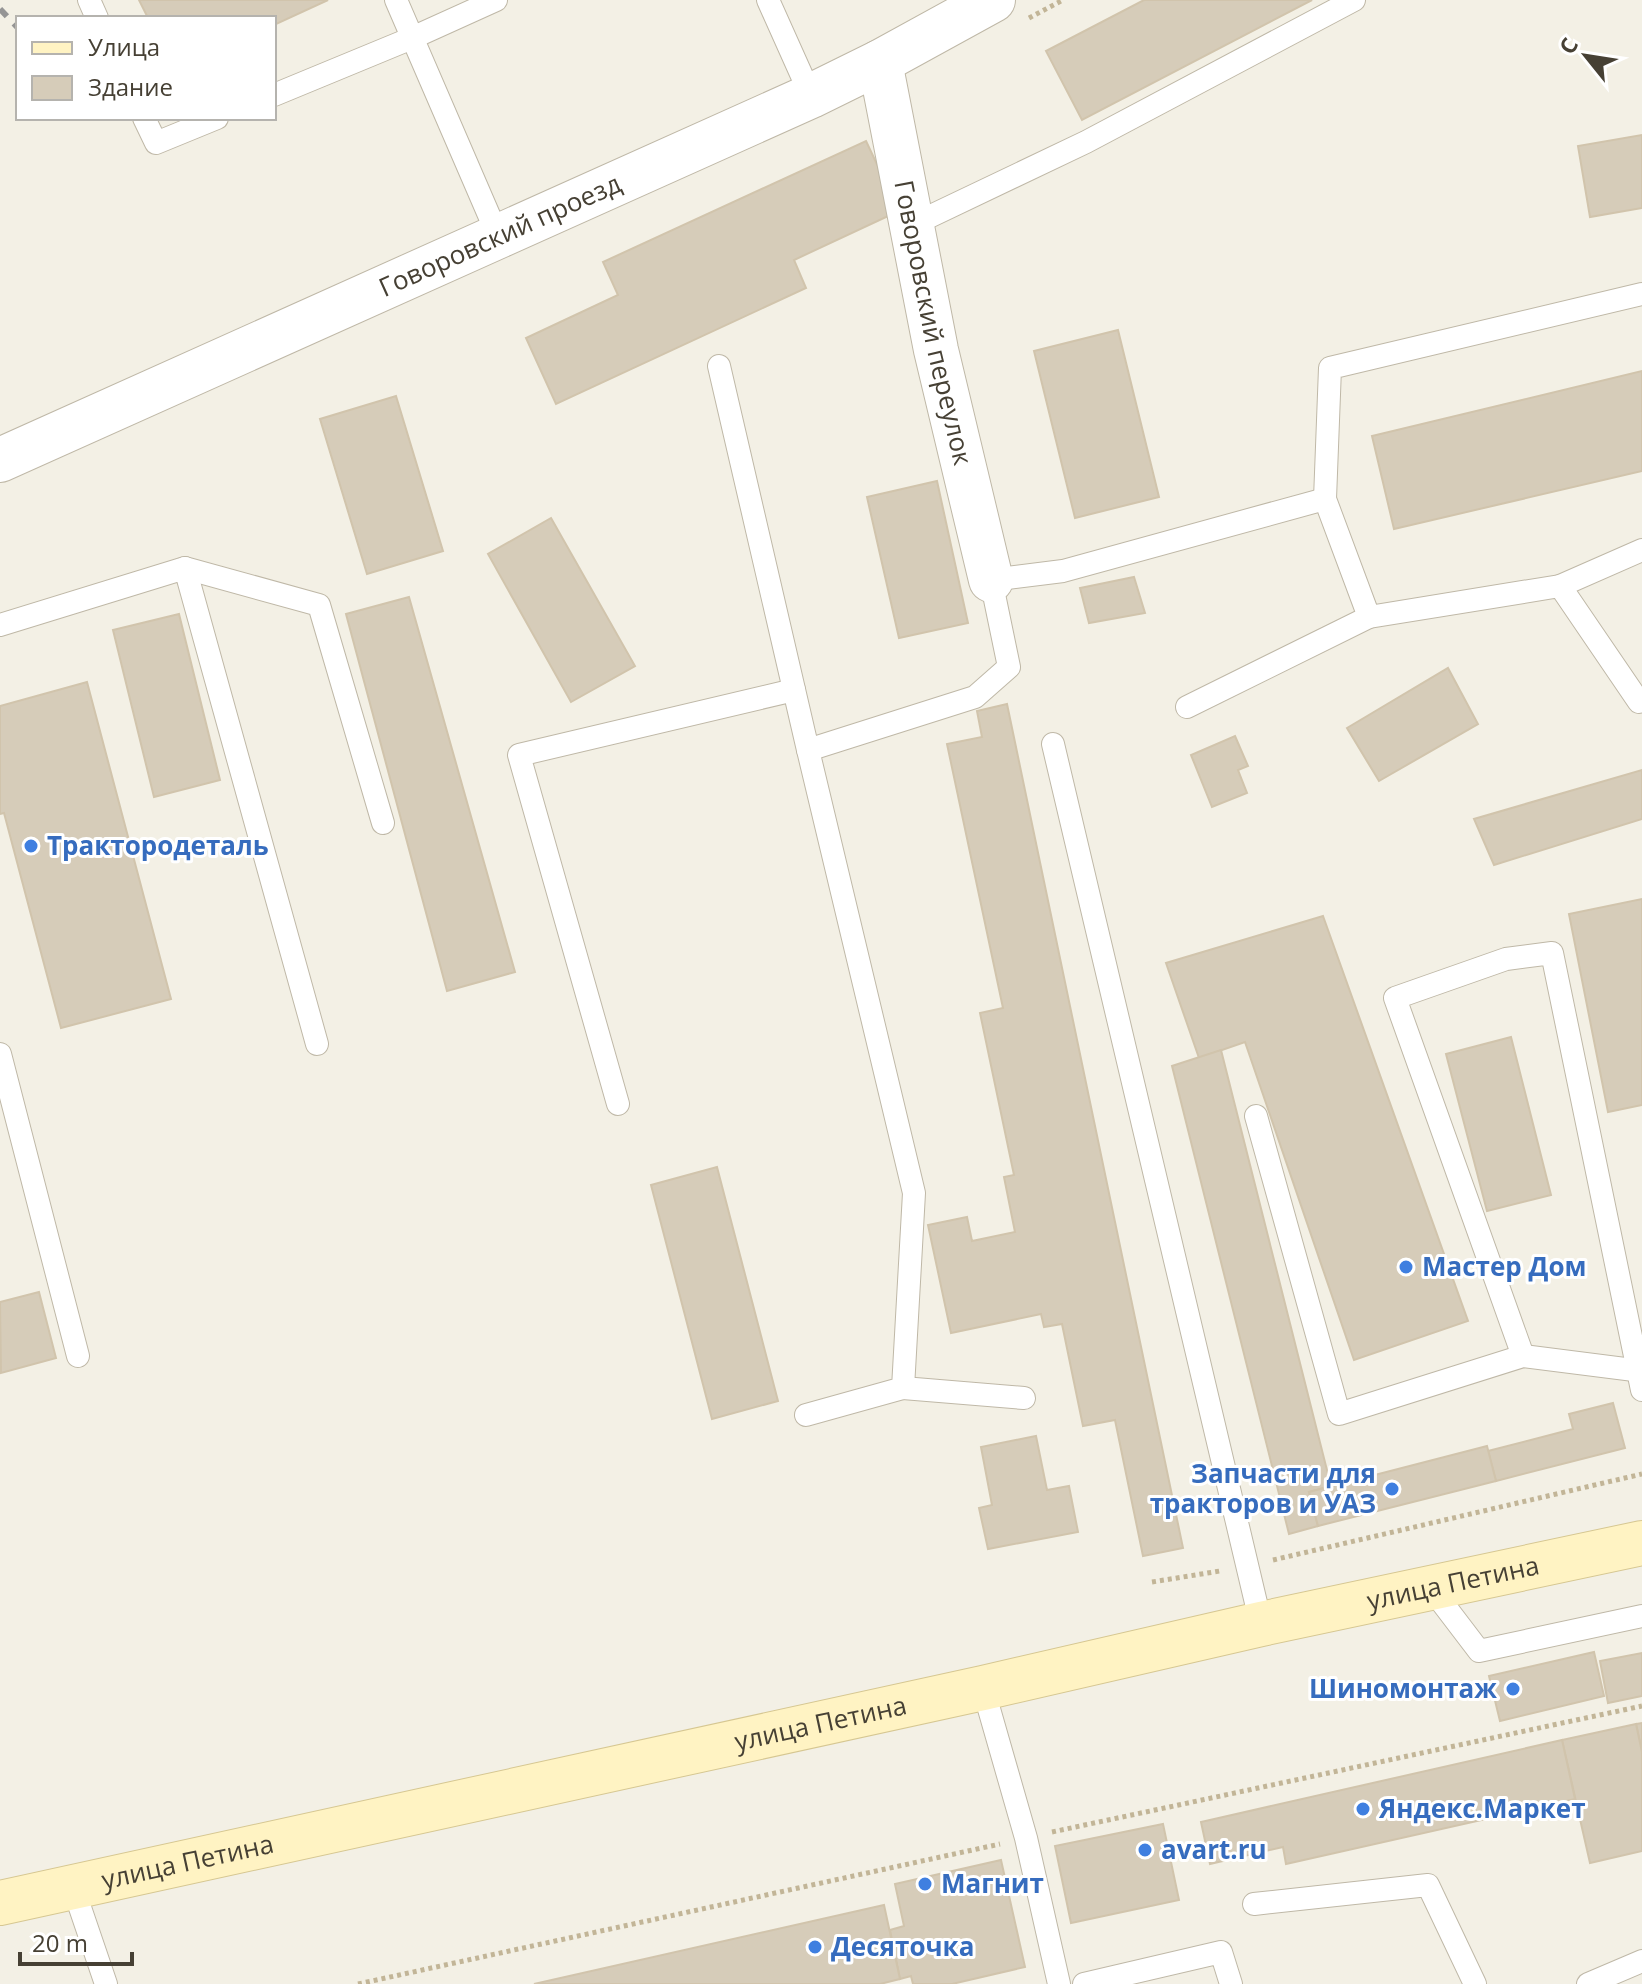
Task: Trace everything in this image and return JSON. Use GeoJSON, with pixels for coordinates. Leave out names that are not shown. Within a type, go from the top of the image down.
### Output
{"type":"FeatureCollection","features":[{"type":"Feature","properties":{"kind":"street","name":"Говоровский проезд"},"geometry":{"type":"LineString","coordinates":[[0,460],[811,96],[880,62],[989,1]]}},
{"type":"Feature","properties":{"kind":"street","name":"Говоровский переулок"},"geometry":{"type":"LineString","coordinates":[[880,62],[936,350],[991,580]]}},
{"type":"Feature","properties":{"kind":"street","name":"улица Петина"},"geometry":{"type":"LineString","coordinates":[[0,1903],[983,1688],[1261,1624],[1642,1543]]}},
{"type":"Feature","properties":{"kind":"lane"},"geometry":{"type":"LineString","coordinates":[[396,0],[498,236]]}},
{"type":"Feature","properties":{"kind":"lane"},"geometry":{"type":"LineString","coordinates":[[276,94],[496,0]]}},
{"type":"Feature","properties":{"kind":"lane"},"geometry":{"type":"LineString","coordinates":[[768,0],[811,96]]}},
{"type":"Feature","properties":{"kind":"lane"},"geometry":{"type":"LineString","coordinates":[[912,225],[1086,142],[1354,0]]}},
{"type":"Feature","properties":{"kind":"lane"},"geometry":{"type":"LineString","coordinates":[[145,120],[156,143],[212,120]]}},
{"type":"Feature","properties":{"kind":"lane"},"geometry":{"type":"LineString","coordinates":[[1369,617],[1325,499],[1330,368],[1642,294]]}},
{"type":"Feature","properties":{"kind":"lane"},"geometry":{"type":"LineString","coordinates":[[719,366],[914,1193],[903,1388]]}},
{"type":"Feature","properties":{"kind":"lane"},"geometry":{"type":"LineString","coordinates":[[808,750],[975,697],[1009,667],[991,580],[1063,571],[1325,499]]}},
{"type":"Feature","properties":{"kind":"lane"},"geometry":{"type":"LineString","coordinates":[[1187,707],[1369,617],[1560,586],[1642,550]]}},
{"type":"Feature","properties":{"kind":"lane"},"geometry":{"type":"LineString","coordinates":[[0,625],[185,568],[319,605],[383,823]]}},
{"type":"Feature","properties":{"kind":"lane"},"geometry":{"type":"LineString","coordinates":[[185,568],[317,1044]]}},
{"type":"Feature","properties":{"kind":"lane"},"geometry":{"type":"LineString","coordinates":[[1560,586],[1639,702],[1642,701]]}},
{"type":"Feature","properties":{"kind":"lane"},"geometry":{"type":"LineString","coordinates":[[618,1104],[519,755],[794,690]]}},
{"type":"Feature","properties":{"kind":"lane"},"geometry":{"type":"LineString","coordinates":[[1053,744],[1261,1624]]}},
{"type":"Feature","properties":{"kind":"lane"},"geometry":{"type":"LineString","coordinates":[[1256,1116],[1339,1414],[1523,1356],[1641,1378],[1552,953],[1506,959],[1395,998],[1523,1356]]}},
{"type":"Feature","properties":{"kind":"lane"},"geometry":{"type":"LineString","coordinates":[[0,1054],[78,1356]]}},
{"type":"Feature","properties":{"kind":"lane"},"geometry":{"type":"LineString","coordinates":[[806,1415],[903,1388],[1024,1398]]}},
{"type":"Feature","properties":{"kind":"lane"},"geometry":{"type":"LineString","coordinates":[[1431,1588],[1479,1651],[1642,1616]]}},
{"type":"Feature","properties":{"kind":"lane"},"geometry":{"type":"LineString","coordinates":[[983,1688],[1026,1838],[1059,1984]]}},
{"type":"Feature","properties":{"kind":"lane"},"geometry":{"type":"LineString","coordinates":[[1254,1904],[1428,1885],[1475,1984]]}},
{"type":"Feature","properties":{"kind":"lane"},"geometry":{"type":"LineString","coordinates":[[73,1887],[106,1984]]}},
{"type":"Feature","properties":{"kind":"lane"},"geometry":{"type":"LineString","coordinates":[[1084,1984],[1221,1952],[1231,1984]]}},
{"type":"Feature","properties":{"kind":"lane"},"geometry":{"type":"LineString","coordinates":[[1588,1984],[1642,1961]]}},
{"type":"Feature","properties":{"kind":"path"},"geometry":{"type":"LineString","coordinates":[[1152,1582],[1248,1566],[1642,1474]]}},
{"type":"Feature","properties":{"kind":"building"},"geometry":{"type":"Polygon","coordinates":[[[139,0],[328,0],[276,24],[276,16],[147,16],[139,0]]]}},
{"type":"Feature","properties":{"kind":"building"},"geometry":{"type":"Polygon","coordinates":[[[1144,0],[1312,0],[1082,120],[1046,51],[1144,0]]]}},
{"type":"Feature","properties":{"kind":"building"},"geometry":{"type":"Polygon","coordinates":[[[1642,135],[1642,208],[1590,217],[1578,146],[1642,135]]]}},
{"type":"Feature","properties":{"kind":"building"},"geometry":{"type":"Polygon","coordinates":[[[866,141],[899,211],[794,260],[806,288],[556,404],[526,338],[618,295],[603,262],[866,141]]]}},
{"type":"Feature","properties":{"kind":"building"},"geometry":{"type":"Polygon","coordinates":[[[1118,330],[1159,497],[1075,518],[1034,351],[1118,330]]]}},
{"type":"Feature","properties":{"kind":"building"},"geometry":{"type":"Polygon","coordinates":[[[1642,371],[1642,471],[1394,529],[1372,436],[1642,371]]]}},
{"type":"Feature","properties":{"kind":"building"},"geometry":{"type":"Polygon","coordinates":[[[396,396],[443,551],[367,574],[320,419],[396,396]]]}},
{"type":"Feature","properties":{"kind":"building"},"geometry":{"type":"Polygon","coordinates":[[[937,481],[968,623],[899,638],[867,497],[937,481]]]}},
{"type":"Feature","properties":{"kind":"building"},"geometry":{"type":"Polygon","coordinates":[[[551,518],[635,666],[571,702],[488,554],[551,518]]]}},
{"type":"Feature","properties":{"kind":"building"},"geometry":{"type":"Polygon","coordinates":[[[1134,577],[1145,613],[1089,623],[1080,588],[1134,577]]]}},
{"type":"Feature","properties":{"kind":"building"},"geometry":{"type":"Polygon","coordinates":[[[409,597],[515,972],[447,991],[346,614],[409,597]]]}},
{"type":"Feature","properties":{"kind":"building"},"geometry":{"type":"Polygon","coordinates":[[[179,614],[220,780],[154,797],[113,630],[179,614]]]}},
{"type":"Feature","properties":{"kind":"building"},"geometry":{"type":"Polygon","coordinates":[[[1448,668],[1478,724],[1379,781],[1347,728],[1448,668]]]}},
{"type":"Feature","properties":{"kind":"building"},"geometry":{"type":"Polygon","coordinates":[[[87,682],[171,999],[61,1028],[4,813],[0,814],[0,706],[87,682]]]}},
{"type":"Feature","properties":{"kind":"building"},"geometry":{"type":"Polygon","coordinates":[[[1007,704],[1183,1548],[1143,1556],[1115,1420],[1083,1426],[1062,1324],[1044,1327],[1041,1314],[951,1333],[928,1225],[967,1217],[972,1241],[1015,1232],[1004,1177],[1014,1175],[980,1013],[1003,1008],[947,744],[982,737],[977,711],[1007,704]]]}},
{"type":"Feature","properties":{"kind":"building"},"geometry":{"type":"Polygon","coordinates":[[[1235,736],[1248,766],[1238,770],[1247,793],[1212,807],[1191,755],[1235,736]]]}},
{"type":"Feature","properties":{"kind":"building"},"geometry":{"type":"Polygon","coordinates":[[[1642,770],[1642,819],[1494,865],[1474,819],[1642,770]]]}},
{"type":"Feature","properties":{"kind":"building"},"geometry":{"type":"Polygon","coordinates":[[[1642,899],[1642,1105],[1608,1112],[1569,914],[1642,899]]]}},
{"type":"Feature","properties":{"kind":"building"},"geometry":{"type":"Polygon","coordinates":[[[1323,916],[1468,1321],[1354,1360],[1245,1042],[1199,1058],[1166,963],[1323,916]]]}},
{"type":"Feature","properties":{"kind":"building"},"geometry":{"type":"Polygon","coordinates":[[[1511,1037],[1551,1195],[1487,1211],[1446,1054],[1511,1037]]]}},
{"type":"Feature","properties":{"kind":"building"},"geometry":{"type":"Polygon","coordinates":[[[1221,1050],[1331,1486],[1309,1492],[1318,1526],[1289,1534],[1172,1066],[1221,1050]]]}},
{"type":"Feature","properties":{"kind":"building"},"geometry":{"type":"Polygon","coordinates":[[[717,1167],[778,1401],[712,1419],[651,1185],[717,1167]]]}},
{"type":"Feature","properties":{"kind":"building"},"geometry":{"type":"Polygon","coordinates":[[[39,1292],[56,1358],[1,1373],[0,1302],[39,1292]]]}},
{"type":"Feature","properties":{"kind":"building"},"geometry":{"type":"Polygon","coordinates":[[[1613,1403],[1625,1448],[1496,1481],[1488,1451],[1573,1429],[1569,1414],[1613,1403]]]}},
{"type":"Feature","properties":{"kind":"building"},"geometry":{"type":"Polygon","coordinates":[[[1036,1436],[1047,1490],[1069,1486],[1078,1532],[988,1549],[979,1508],[992,1505],[981,1447],[1036,1436]]]}},
{"type":"Feature","properties":{"kind":"building","name":"Запчасти для тракторов и УАЗ"},"geometry":{"type":"Polygon","coordinates":[[[1487,1446],[1496,1481],[1318,1526],[1309,1492],[1487,1446]]]}},
{"type":"Feature","properties":{"kind":"building"},"geometry":{"type":"Polygon","coordinates":[[[1594,1652],[1604,1696],[1500,1721],[1489,1676],[1594,1652]]]}},
{"type":"Feature","properties":{"kind":"building"},"geometry":{"type":"Polygon","coordinates":[[[1642,1653],[1642,1696],[1608,1703],[1600,1661],[1642,1653]]]}},
{"type":"Feature","properties":{"kind":"building"},"geometry":{"type":"Polygon","coordinates":[[[1642,1723],[1642,1752],[1636,1724],[1642,1723]]]}},
{"type":"Feature","properties":{"kind":"building"},"geometry":{"type":"Polygon","coordinates":[[[1636,1724],[1642,1752],[1642,1851],[1590,1863],[1562,1740],[1636,1724]]]}},
{"type":"Feature","properties":{"kind":"building"},"geometry":{"type":"Polygon","coordinates":[[[1562,1740],[1575,1799],[1286,1864],[1283,1847],[1210,1864],[1201,1822],[1562,1740]]]}},
{"type":"Feature","properties":{"kind":"building"},"geometry":{"type":"Polygon","coordinates":[[[1163,1824],[1179,1900],[1071,1923],[1055,1846],[1163,1824]]]}},
{"type":"Feature","properties":{"kind":"building"},"geometry":{"type":"Polygon","coordinates":[[[1001,1860],[1025,1967],[952,1984],[913,1984],[911,1976],[900,1979],[890,1930],[904,1926],[895,1884],[1001,1860]]]}},
{"type":"Feature","properties":{"kind":"building"},"geometry":{"type":"Polygon","coordinates":[[[884,1905],[900,1979],[880,1984],[534,1984],[884,1905]]]}},
{"type":"Feature","properties":{"kind":"railway"},"geometry":{"type":"LineString","coordinates":[[0,9],[16,26]]}},
{"type":"Feature","properties":{"kind":"place","name":"Трактородеталь"},"geometry":{"type":"Point","coordinates":[31,846]}},
{"type":"Feature","properties":{"kind":"place","name":"Мастер Дом"},"geometry":{"type":"Point","coordinates":[1406,1267]}},
{"type":"Feature","properties":{"kind":"place","name":"Запчасти для тракторов и УАЗ"},"geometry":{"type":"Point","coordinates":[1392,1489]}},
{"type":"Feature","properties":{"kind":"place","name":"Шиномонтаж"},"geometry":{"type":"Point","coordinates":[1513,1689]}},
{"type":"Feature","properties":{"kind":"place","name":"Яндекс.Маркет"},"geometry":{"type":"Point","coordinates":[1363,1809]}},
{"type":"Feature","properties":{"kind":"place","name":"avart.ru"},"geometry":{"type":"Point","coordinates":[1145,1850]}},
{"type":"Feature","properties":{"kind":"place","name":"Магнит"},"geometry":{"type":"Point","coordinates":[925,1884]}},
{"type":"Feature","properties":{"kind":"place","name":"Десяточка"},"geometry":{"type":"Point","coordinates":[815,1947]}}]}
